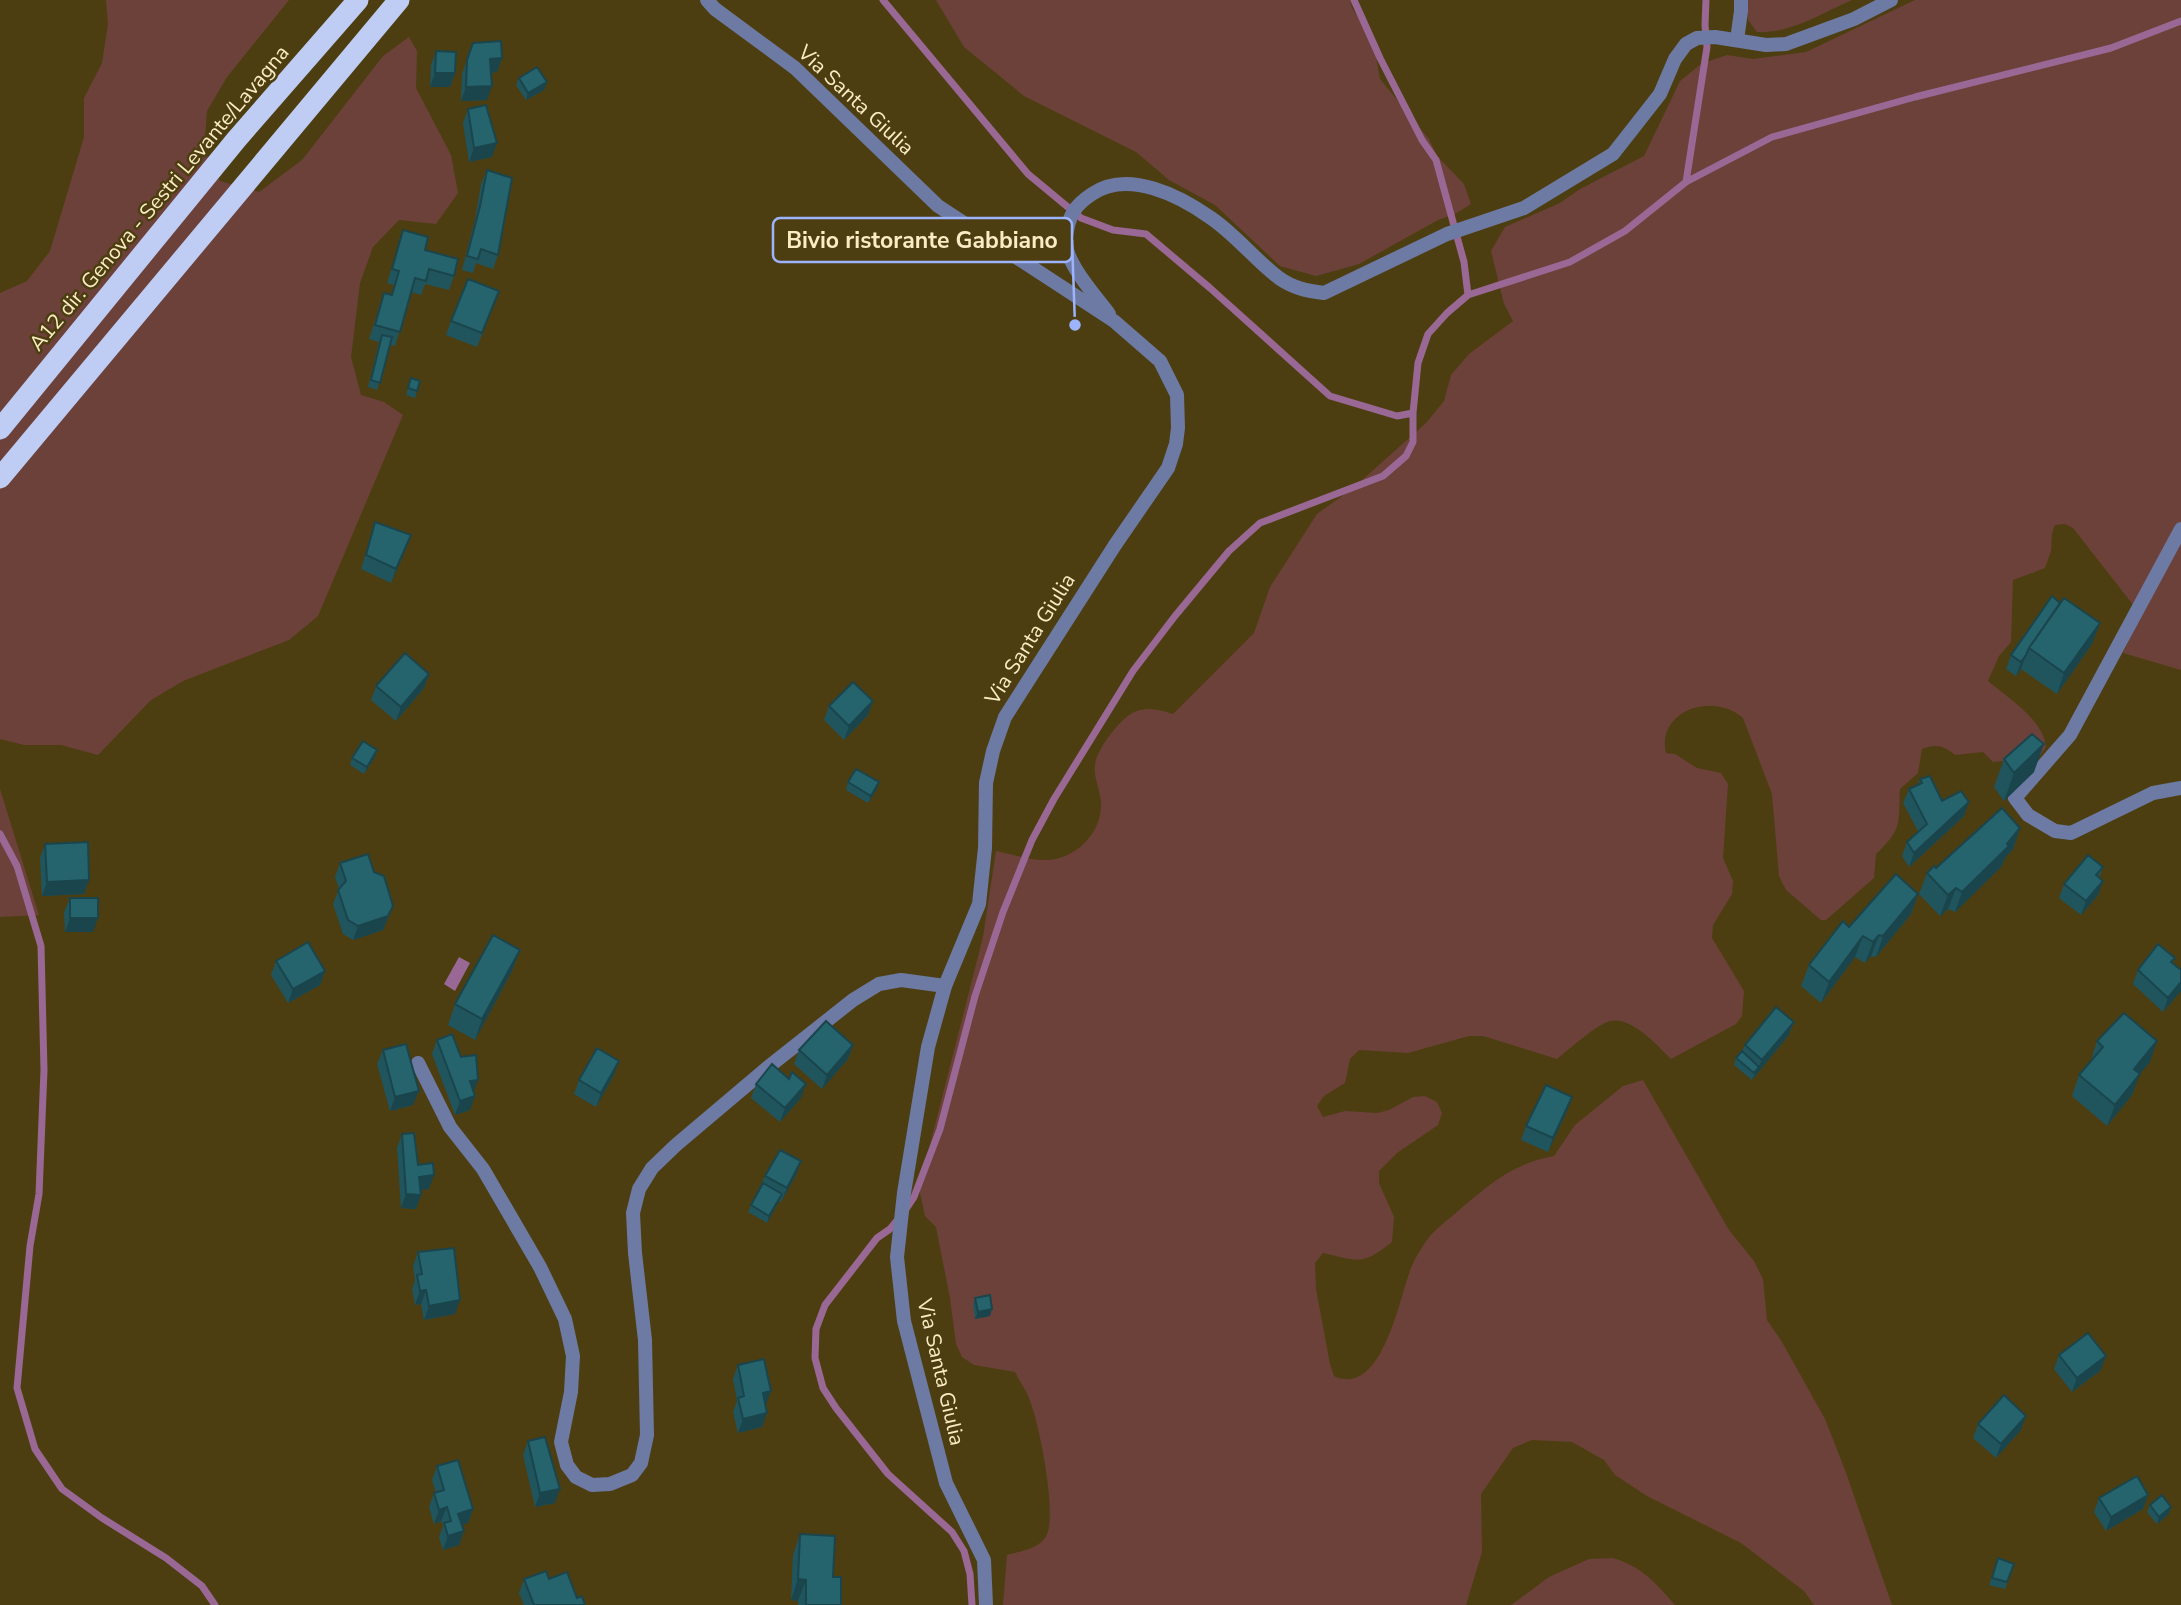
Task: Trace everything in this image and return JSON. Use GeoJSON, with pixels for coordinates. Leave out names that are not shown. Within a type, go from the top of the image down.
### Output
{"type":"FeatureCollection","features":[{"type":"Feature","properties":{"kind":"highway","name":"A12 dir. Genova - Sestri Levante/Lavagna"},"geometry":{"type":"LineString","coordinates":[[0,429],[236,140],[358,0]]}},
{"type":"Feature","properties":{"kind":"highway"},"geometry":{"type":"LineString","coordinates":[[0,478],[399,0]]}},
{"type":"Feature","properties":{"kind":"street","name":"Via Santa Giulia"},"geometry":{"type":"LineString","coordinates":[[707,0],[715,9],[795,68],[938,206],[1114,321],[1160,361],[1177,395],[1176,444],[1168,468],[1115,545],[1005,717],[993,751],[986,783],[985,848],[979,904],[946,986],[928,1047],[904,1193],[897,1257],[904,1321],[946,1483],[984,1560],[986,1605]]}},
{"type":"Feature","properties":{"kind":"street"},"geometry":{"type":"LineString","coordinates":[[1737,40],[1741,0]]}},
{"type":"Feature","properties":{"kind":"street"},"geometry":{"type":"LineString","coordinates":[[1114,321],[1070,260],[1065,242],[1069,217],[1083,200],[1101,187],[1129,184],[1162,190],[1212,218],[1280,279],[1302,291],[1324,293],[1447,234],[1524,208],[1613,154],[1660,94],[1675,59],[1686,44],[1697,38],[1715,37],[1766,45],[1786,44],[1854,19],[1891,0]]}},
{"type":"Feature","properties":{"kind":"street"},"geometry":{"type":"LineString","coordinates":[[2181,529],[2070,735],[2015,798],[2028,815],[2055,831],[2071,833],[2153,793],[2181,788]]}},
{"type":"Feature","properties":{"kind":"street"},"geometry":{"type":"LineString","coordinates":[[418,1063],[450,1127],[483,1169],[540,1267],[565,1319],[573,1356],[571,1392],[561,1441],[567,1465],[576,1477],[592,1485],[610,1484],[632,1475],[641,1463],[647,1435],[645,1340],[633,1213],[639,1189],[652,1168],[676,1144],[766,1068],[853,999],[879,984],[901,980],[946,986]]}},
{"type":"Feature","properties":{"kind":"shaded area"},"geometry":{"type":"Polygon","coordinates":[[[106,0],[289,0],[227,77],[207,111],[204,150],[220,181],[259,192],[302,160],[383,56],[409,37],[417,51],[416,88],[451,155],[458,193],[436,224],[399,220],[373,247],[360,283],[351,357],[361,395],[384,402],[403,415],[318,616],[289,640],[183,681],[151,700],[98,755],[61,745],[24,745],[0,739],[0,293],[27,281],[50,251],[84,137],[84,98],[102,63],[108,24],[106,0]]]}},
{"type":"Feature","properties":{"kind":"shaded area"},"geometry":{"type":"Polygon","coordinates":[[[936,0],[1350,0],[1352,8],[1373,40],[1380,79],[1429,139],[1437,156],[1464,184],[1471,204],[1359,264],[1316,276],[1280,266],[1215,205],[1169,180],[1136,152],[1024,96],[964,47],[936,0]]]}},
{"type":"Feature","properties":{"kind":"shaded area"},"geometry":{"type":"Polygon","coordinates":[[[1746,0],[1852,0],[1794,26],[1757,32],[1748,20],[1746,0]]]}},
{"type":"Feature","properties":{"kind":"shaded area"},"geometry":{"type":"Polygon","coordinates":[[[1915,0],[2181,0],[2181,670],[2123,653],[2141,615],[2073,528],[2065,524],[2055,525],[2045,568],[2013,580],[2011,642],[1999,656],[1988,681],[2032,719],[2044,737],[2046,747],[2039,757],[1993,762],[1983,752],[1955,755],[1939,746],[1922,749],[1918,773],[1900,789],[1899,819],[1895,832],[1876,854],[1874,878],[1826,920],[1821,920],[1786,890],[1779,876],[1772,794],[1743,718],[1731,710],[1703,706],[1678,716],[1670,726],[1665,738],[1666,753],[1675,754],[1697,768],[1721,773],[1728,784],[1723,858],[1733,881],[1732,894],[1713,925],[1712,938],[1744,991],[1742,1016],[1736,1024],[1671,1059],[1642,1032],[1615,1020],[1594,1029],[1557,1059],[1483,1036],[1469,1036],[1408,1053],[1359,1050],[1350,1059],[1345,1083],[1324,1096],[1317,1106],[1323,1117],[1345,1111],[1377,1113],[1389,1110],[1413,1097],[1425,1096],[1437,1102],[1442,1113],[1438,1125],[1397,1153],[1379,1171],[1379,1183],[1394,1217],[1392,1242],[1374,1255],[1360,1260],[1323,1253],[1315,1263],[1316,1289],[1330,1364],[1334,1376],[1351,1379],[1365,1373],[1376,1360],[1394,1322],[1413,1264],[1433,1233],[1502,1176],[1525,1164],[1554,1156],[1575,1125],[1623,1086],[1643,1080],[1729,1230],[1754,1261],[1763,1279],[1767,1320],[1825,1419],[1892,1605],[1814,1605],[1804,1591],[1741,1543],[1647,1496],[1615,1475],[1604,1460],[1572,1442],[1532,1440],[1513,1448],[1481,1494],[1482,1552],[1466,1605],[1003,1605],[1007,1555],[1037,1545],[1045,1538],[1049,1528],[1049,1493],[1042,1449],[1029,1397],[1015,1372],[974,1365],[962,1357],[956,1344],[936,1227],[925,1216],[919,1188],[983,937],[996,851],[1044,860],[1065,856],[1083,845],[1096,828],[1099,818],[1101,802],[1095,765],[1111,734],[1124,719],[1137,711],[1151,709],[1173,714],[1254,633],[1270,587],[1317,514],[1352,489],[1426,423],[1444,401],[1451,375],[1469,354],[1513,321],[1504,304],[1491,251],[1505,227],[1560,203],[1580,189],[1644,156],[1680,81],[1701,64],[1727,55],[1753,59],[1806,52],[1915,0]]]}},
{"type":"Feature","properties":{"kind":"shaded area"},"geometry":{"type":"Polygon","coordinates":[[[0,789],[39,915],[0,917],[0,789]]]}},
{"type":"Feature","properties":{"kind":"shaded area"},"geometry":{"type":"Polygon","coordinates":[[[459,957],[470,963],[455,991],[444,984],[459,957]]]}},
{"type":"Feature","properties":{"kind":"shaded area"},"geometry":{"type":"Polygon","coordinates":[[[1613,1558],[1640,1571],[1675,1605],[1511,1605],[1549,1577],[1589,1559],[1613,1558]]]}},
{"type":"Feature","properties":{"kind":"building"},"geometry":{"type":"Polygon","coordinates":[[[501,41],[502,58],[490,59],[492,86],[466,87],[467,60],[473,43],[501,41]]]}},
{"type":"Feature","properties":{"kind":"building"},"geometry":{"type":"Polygon","coordinates":[[[436,51],[456,52],[455,73],[435,73],[436,51]]]}},
{"type":"Feature","properties":{"kind":"building"},"geometry":{"type":"Polygon","coordinates":[[[537,67],[547,82],[528,93],[519,78],[537,67]]]}},
{"type":"Feature","properties":{"kind":"building"},"geometry":{"type":"Polygon","coordinates":[[[486,105],[497,143],[474,148],[468,109],[486,105]]]}},
{"type":"Feature","properties":{"kind":"building"},"geometry":{"type":"Polygon","coordinates":[[[487,170],[512,178],[498,255],[481,249],[478,259],[467,256],[487,170]]]}},
{"type":"Feature","properties":{"kind":"building"},"geometry":{"type":"Polygon","coordinates":[[[403,230],[428,237],[425,250],[458,259],[454,276],[429,269],[426,281],[415,278],[400,332],[375,325],[384,293],[392,295],[399,271],[392,269],[403,230]]]}},
{"type":"Feature","properties":{"kind":"building"},"geometry":{"type":"Polygon","coordinates":[[[468,279],[499,291],[482,333],[451,321],[468,279]]]}},
{"type":"Feature","properties":{"kind":"building"},"geometry":{"type":"Polygon","coordinates":[[[382,335],[392,337],[380,383],[371,380],[382,335]]]}},
{"type":"Feature","properties":{"kind":"building"},"geometry":{"type":"Polygon","coordinates":[[[411,378],[420,381],[417,391],[408,388],[411,378]]]}},
{"type":"Feature","properties":{"kind":"building"},"geometry":{"type":"Polygon","coordinates":[[[375,522],[411,535],[396,569],[366,555],[375,522]]]}},
{"type":"Feature","properties":{"kind":"building"},"geometry":{"type":"Polygon","coordinates":[[[2052,596],[2060,603],[2021,662],[2011,655],[2052,596]]]}},
{"type":"Feature","properties":{"kind":"building"},"geometry":{"type":"Polygon","coordinates":[[[2064,598],[2100,623],[2064,673],[2029,648],[2064,598]]]}},
{"type":"Feature","properties":{"kind":"building"},"geometry":{"type":"Polygon","coordinates":[[[405,653],[429,674],[401,707],[376,686],[405,653]]]}},
{"type":"Feature","properties":{"kind":"building"},"geometry":{"type":"Polygon","coordinates":[[[853,682],[873,701],[849,726],[829,706],[853,682]]]}},
{"type":"Feature","properties":{"kind":"building"},"geometry":{"type":"Polygon","coordinates":[[[2032,734],[2044,744],[2014,773],[2004,759],[2032,734]]]}},
{"type":"Feature","properties":{"kind":"building"},"geometry":{"type":"Polygon","coordinates":[[[363,741],[377,750],[367,767],[352,758],[363,741]]]}},
{"type":"Feature","properties":{"kind":"building"},"geometry":{"type":"Polygon","coordinates":[[[856,769],[879,782],[871,796],[848,782],[856,769]]]}},
{"type":"Feature","properties":{"kind":"building"},"geometry":{"type":"Polygon","coordinates":[[[1930,776],[1942,801],[1961,791],[1969,802],[1914,853],[1907,842],[1927,824],[1909,789],[1922,783],[1920,779],[1930,776]]]}},
{"type":"Feature","properties":{"kind":"building"},"geometry":{"type":"Polygon","coordinates":[[[2002,808],[2020,828],[2007,844],[2009,846],[1962,892],[1956,888],[1948,895],[1927,873],[1934,866],[1936,868],[2002,808]]]}},
{"type":"Feature","properties":{"kind":"building"},"geometry":{"type":"Polygon","coordinates":[[[88,842],[89,880],[47,882],[45,844],[88,842]]]}},
{"type":"Feature","properties":{"kind":"building"},"geometry":{"type":"Polygon","coordinates":[[[368,854],[374,872],[384,876],[393,906],[388,916],[358,926],[348,920],[338,890],[346,881],[340,863],[368,854]]]}},
{"type":"Feature","properties":{"kind":"building"},"geometry":{"type":"Polygon","coordinates":[[[2088,855],[2103,867],[2096,875],[2103,881],[2086,901],[2064,884],[2088,855]]]}},
{"type":"Feature","properties":{"kind":"building"},"geometry":{"type":"Polygon","coordinates":[[[1896,874],[1918,894],[1883,936],[1879,935],[1873,942],[1863,936],[1829,982],[1809,965],[1843,921],[1849,927],[1896,874]]]}},
{"type":"Feature","properties":{"kind":"building"},"geometry":{"type":"Polygon","coordinates":[[[70,898],[98,898],[98,918],[70,918],[70,898]]]}},
{"type":"Feature","properties":{"kind":"building"},"geometry":{"type":"Polygon","coordinates":[[[493,935],[520,950],[482,1019],[455,1004],[493,935]]]}},
{"type":"Feature","properties":{"kind":"building"},"geometry":{"type":"Polygon","coordinates":[[[308,942],[325,971],[293,989],[276,961],[308,942]]]}},
{"type":"Feature","properties":{"kind":"building"},"geometry":{"type":"Polygon","coordinates":[[[2158,944],[2175,958],[2171,962],[2181,970],[2181,982],[2168,998],[2138,970],[2158,944]]]}},
{"type":"Feature","properties":{"kind":"building"},"geometry":{"type":"Polygon","coordinates":[[[1776,1007],[1794,1022],[1762,1060],[1745,1045],[1776,1007]]]}},
{"type":"Feature","properties":{"kind":"building"},"geometry":{"type":"Polygon","coordinates":[[[2124,1013],[2157,1041],[2134,1069],[2140,1074],[2115,1105],[2079,1075],[2103,1047],[2097,1041],[2124,1013]]]}},
{"type":"Feature","properties":{"kind":"building"},"geometry":{"type":"Polygon","coordinates":[[[826,1021],[853,1045],[827,1075],[799,1050],[826,1021]]]}},
{"type":"Feature","properties":{"kind":"building"},"geometry":{"type":"Polygon","coordinates":[[[452,1034],[461,1057],[476,1055],[478,1080],[470,1081],[475,1096],[460,1101],[437,1040],[452,1034]]]}},
{"type":"Feature","properties":{"kind":"building"},"geometry":{"type":"Polygon","coordinates":[[[406,1044],[419,1091],[395,1097],[383,1050],[406,1044]]]}},
{"type":"Feature","properties":{"kind":"building"},"geometry":{"type":"Polygon","coordinates":[[[597,1048],[619,1061],[601,1093],[579,1080],[597,1048]]]}},
{"type":"Feature","properties":{"kind":"building"},"geometry":{"type":"Polygon","coordinates":[[[1742,1051],[1759,1067],[1754,1073],[1736,1058],[1742,1051]]]}},
{"type":"Feature","properties":{"kind":"building"},"geometry":{"type":"Polygon","coordinates":[[[772,1064],[789,1079],[792,1072],[806,1084],[785,1108],[756,1084],[772,1064]]]}},
{"type":"Feature","properties":{"kind":"building"},"geometry":{"type":"Polygon","coordinates":[[[1546,1085],[1572,1097],[1553,1138],[1526,1126],[1546,1085]]]}},
{"type":"Feature","properties":{"kind":"building"},"geometry":{"type":"Polygon","coordinates":[[[414,1133],[418,1165],[433,1163],[434,1175],[419,1177],[421,1195],[406,1194],[402,1134],[414,1133]]]}},
{"type":"Feature","properties":{"kind":"building"},"geometry":{"type":"Polygon","coordinates":[[[780,1150],[801,1161],[787,1188],[765,1176],[780,1150]]]}},
{"type":"Feature","properties":{"kind":"building"},"geometry":{"type":"Polygon","coordinates":[[[763,1183],[782,1194],[769,1216],[751,1205],[763,1183]]]}},
{"type":"Feature","properties":{"kind":"building"},"geometry":{"type":"Polygon","coordinates":[[[454,1248],[460,1300],[429,1306],[426,1290],[420,1291],[417,1275],[422,1274],[418,1252],[454,1248]]]}},
{"type":"Feature","properties":{"kind":"building"},"geometry":{"type":"Polygon","coordinates":[[[990,1295],[992,1309],[978,1312],[975,1298],[990,1295]]]}},
{"type":"Feature","properties":{"kind":"building"},"geometry":{"type":"Polygon","coordinates":[[[2088,1333],[2106,1356],[2077,1378],[2059,1355],[2088,1333]]]}},
{"type":"Feature","properties":{"kind":"building"},"geometry":{"type":"Polygon","coordinates":[[[764,1359],[771,1391],[763,1393],[767,1413],[743,1419],[738,1398],[744,1396],[738,1365],[764,1359]]]}},
{"type":"Feature","properties":{"kind":"building"},"geometry":{"type":"Polygon","coordinates":[[[2004,1395],[2026,1416],[2001,1444],[1978,1424],[2004,1395]]]}},
{"type":"Feature","properties":{"kind":"building"},"geometry":{"type":"Polygon","coordinates":[[[545,1437],[560,1489],[540,1493],[528,1441],[545,1437]]]}},
{"type":"Feature","properties":{"kind":"building"},"geometry":{"type":"Polygon","coordinates":[[[458,1460],[473,1509],[458,1514],[464,1531],[448,1536],[444,1523],[451,1521],[447,1507],[439,1510],[434,1493],[444,1490],[437,1466],[458,1460]]]}},
{"type":"Feature","properties":{"kind":"building"},"geometry":{"type":"Polygon","coordinates":[[[2137,1476],[2148,1495],[2111,1517],[2099,1498],[2137,1476]]]}},
{"type":"Feature","properties":{"kind":"building"},"geometry":{"type":"Polygon","coordinates":[[[2162,1495],[2171,1507],[2159,1517],[2150,1505],[2162,1495]]]}},
{"type":"Feature","properties":{"kind":"building"},"geometry":{"type":"Polygon","coordinates":[[[800,1534],[835,1536],[833,1577],[841,1577],[841,1605],[806,1605],[806,1580],[798,1579],[800,1534]]]}},
{"type":"Feature","properties":{"kind":"building"},"geometry":{"type":"Polygon","coordinates":[[[1998,1558],[2014,1564],[2007,1582],[1992,1578],[1998,1558]]]}},
{"type":"Feature","properties":{"kind":"building"},"geometry":{"type":"Polygon","coordinates":[[[546,1571],[549,1579],[567,1572],[577,1598],[582,1596],[585,1605],[534,1605],[524,1579],[546,1571]]]}},
{"type":"Feature","properties":{"kind":"waterway"},"geometry":{"type":"LineString","coordinates":[[883,0],[1028,174],[1081,218],[1113,230],[1146,234],[1330,396],[1397,416],[1413,413]]}},
{"type":"Feature","properties":{"kind":"waterway"},"geometry":{"type":"LineString","coordinates":[[1354,0],[1422,140],[1436,160],[1464,262],[1468,295]]}},
{"type":"Feature","properties":{"kind":"waterway"},"geometry":{"type":"LineString","coordinates":[[1686,182],[1707,47],[1706,0]]}},
{"type":"Feature","properties":{"kind":"waterway"},"geometry":{"type":"LineString","coordinates":[[906,1209],[914,1197],[940,1129],[975,996],[1003,912],[1032,840],[1054,799],[1133,671],[1229,551],[1260,523],[1383,476],[1406,456],[1413,442],[1418,363],[1428,334],[1447,313],[1468,295],[1570,262],[1625,231],[1686,182],[1772,137],[1915,97],[2111,48],[2181,21]]}},
{"type":"Feature","properties":{"kind":"waterway"},"geometry":{"type":"LineString","coordinates":[[0,834],[17,866],[41,946],[44,1070],[39,1194],[30,1246],[17,1388],[35,1449],[62,1489],[166,1558],[202,1586],[215,1605]]}},
{"type":"Feature","properties":{"kind":"waterway"},"geometry":{"type":"LineString","coordinates":[[899,1218],[877,1238],[825,1305],[816,1329],[815,1358],[823,1388],[836,1408],[888,1474],[952,1532],[964,1551],[970,1574],[972,1605]]}},
{"type":"Feature","properties":{"kind":"place","name":"Bivio ristorante Gabbiano"},"geometry":{"type":"Point","coordinates":[1075,325]}}]}
